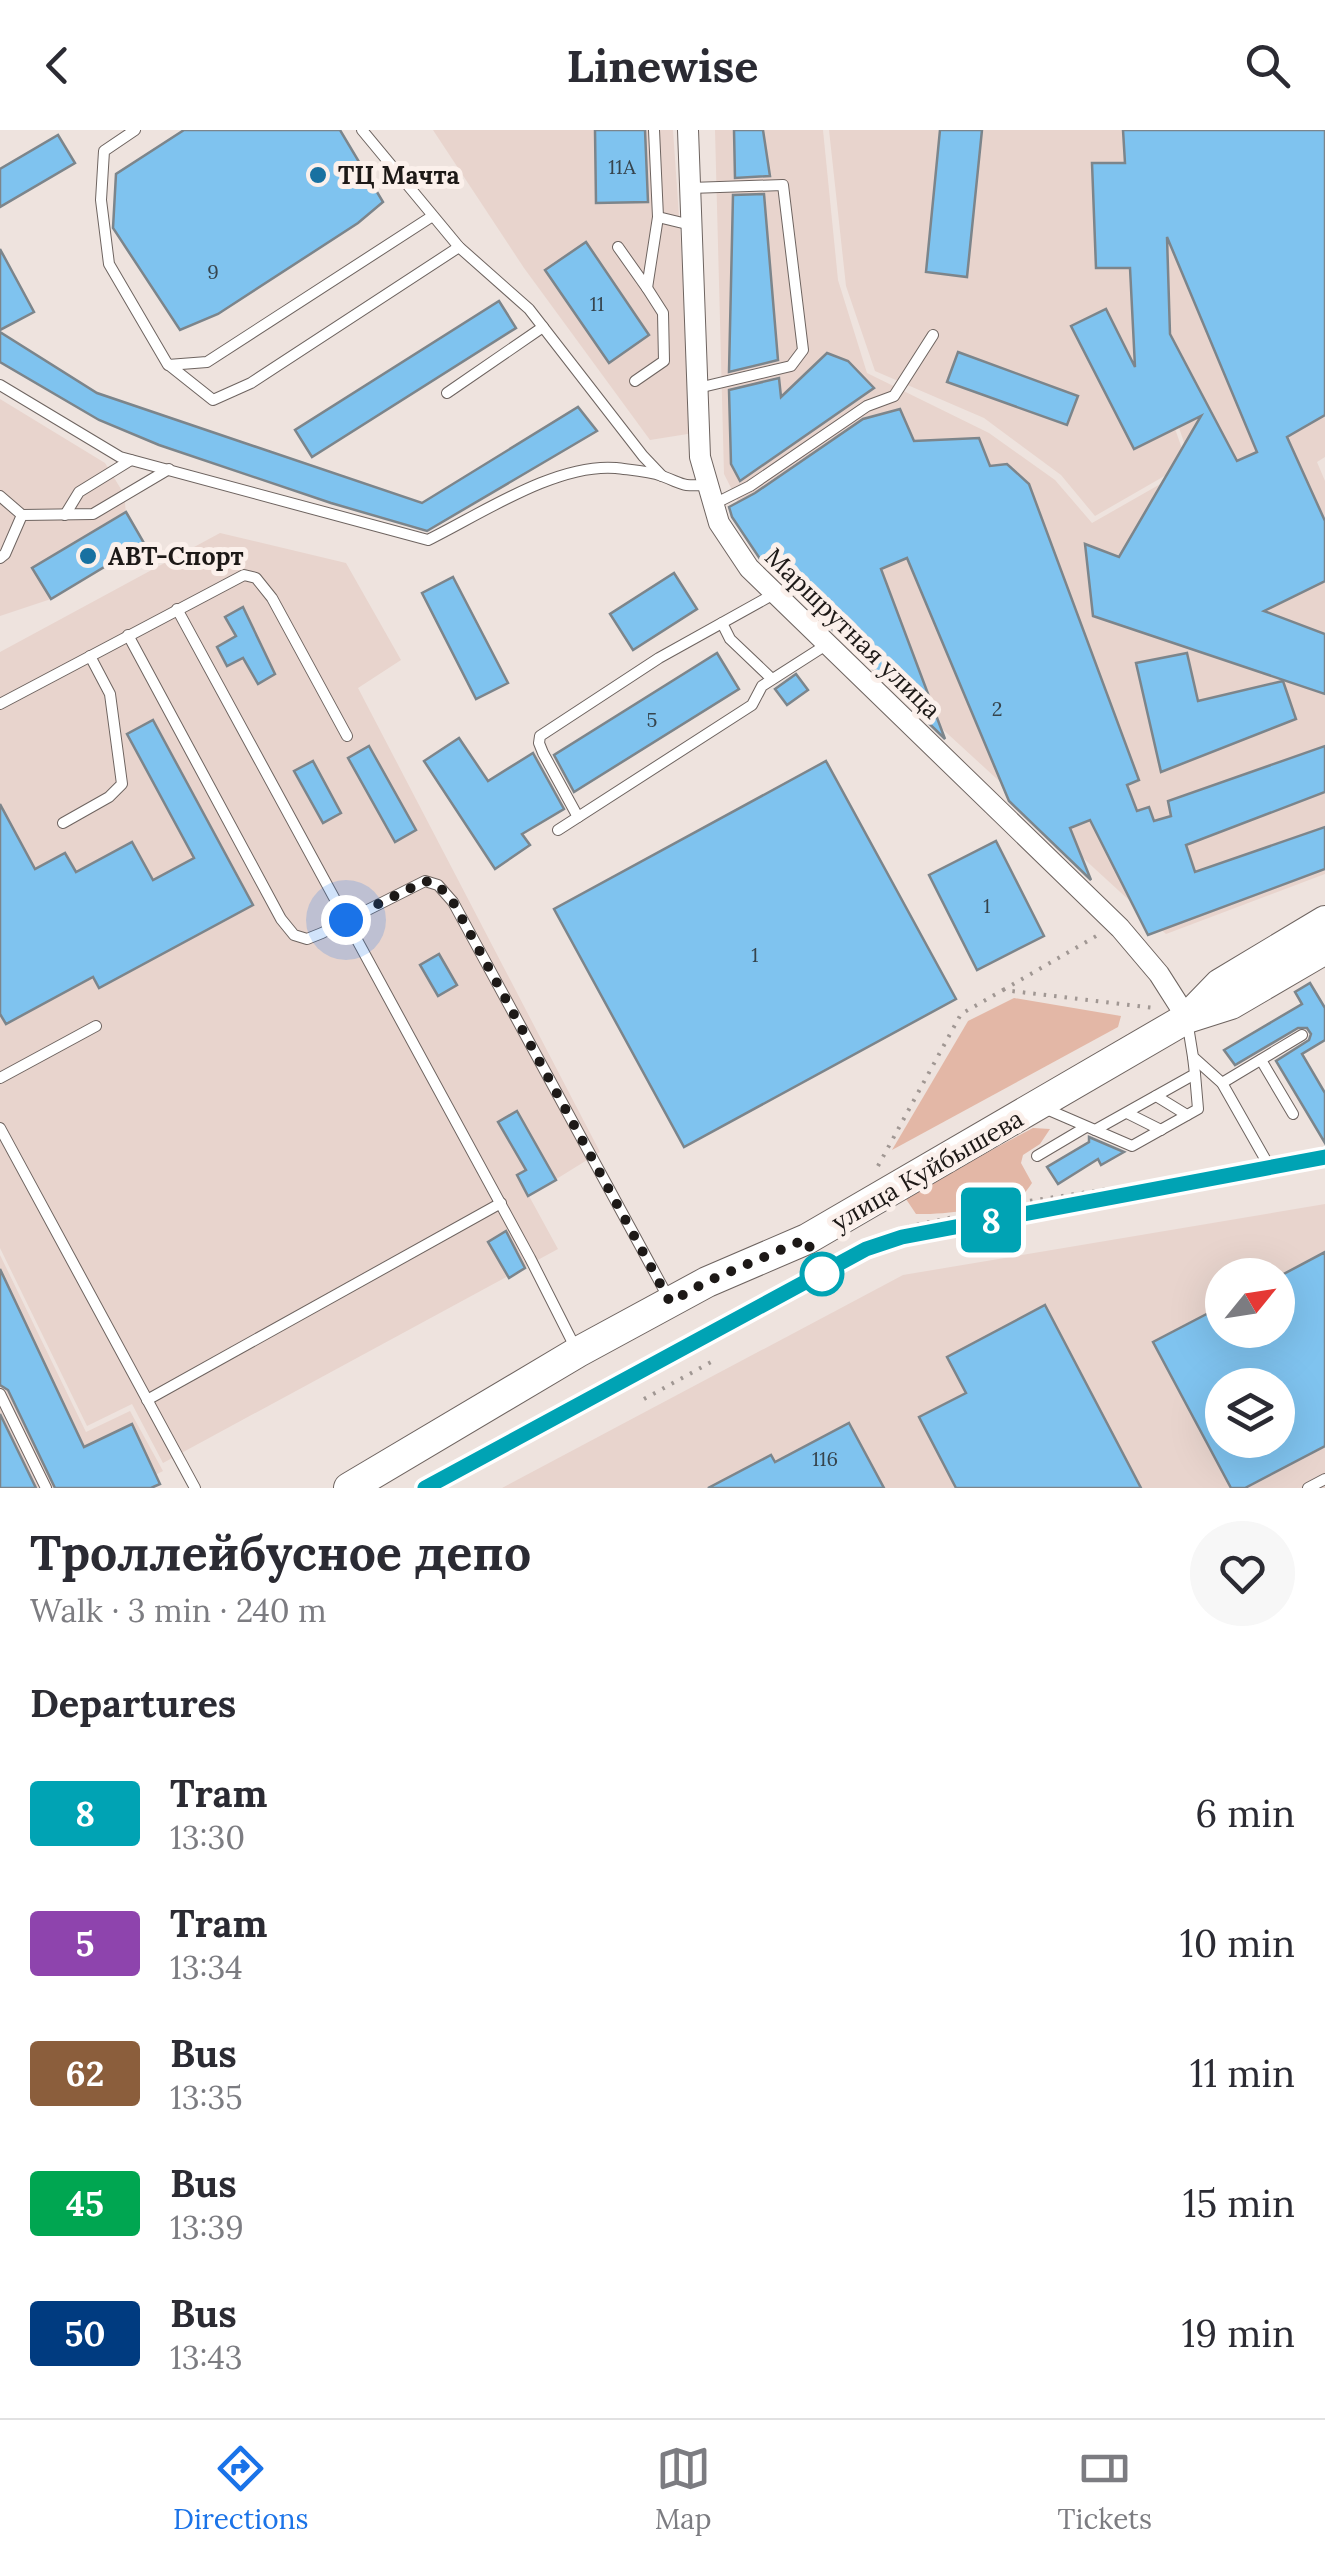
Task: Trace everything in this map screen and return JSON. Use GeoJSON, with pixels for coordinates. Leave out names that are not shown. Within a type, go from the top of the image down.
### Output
{"type":"FeatureCollection","features":[{"type":"Feature","properties":{"kind":"main road","name":"улица Куйбышева"},"geometry":{"type":"LineString","coordinates":[[1186,1018],[1220,984],[1325,921]]}},
{"type":"Feature","properties":{"kind":"main road","name":"улица Куйбышева"},"geometry":{"type":"LineString","coordinates":[[349,1488],[578,1352],[706,1282],[806,1239],[1186,1018],[1230,1004],[1325,950]]}},
{"type":"Feature","properties":{"kind":"street","name":"Маршрутная улица"},"geometry":{"type":"LineString","coordinates":[[688,130],[700,457],[719,523],[749,568],[1120,928],[1159,974],[1186,1018]]}},
{"type":"Feature","properties":{"kind":"lane"},"geometry":{"type":"LineString","coordinates":[[136,130],[104,151],[101,200],[109,264],[168,365],[213,400],[251,382],[459,248]]}},
{"type":"Feature","properties":{"kind":"lane"},"geometry":{"type":"LineString","coordinates":[[362,130],[459,248],[529,309],[642,456],[679,486],[710,495],[750,486],[867,406],[894,396],[933,335]]}},
{"type":"Feature","properties":{"kind":"lane"},"geometry":{"type":"LineString","coordinates":[[647,288],[658,217],[654,130]]}},
{"type":"Feature","properties":{"kind":"lane"},"geometry":{"type":"LineString","coordinates":[[690,188],[783,185],[802,350],[791,366],[697,388]]}},
{"type":"Feature","properties":{"kind":"lane"},"geometry":{"type":"LineString","coordinates":[[168,365],[207,362],[431,217]]}},
{"type":"Feature","properties":{"kind":"lane"},"geometry":{"type":"LineString","coordinates":[[658,217],[691,225]]}},
{"type":"Feature","properties":{"kind":"lane"},"geometry":{"type":"LineString","coordinates":[[618,247],[663,313],[664,361],[635,382]]}},
{"type":"Feature","properties":{"kind":"lane"},"geometry":{"type":"LineString","coordinates":[[447,393],[543,327]]}},
{"type":"Feature","properties":{"kind":"lane"},"geometry":{"type":"LineString","coordinates":[[0,386],[120,457],[428,540],[569,474],[599,468],[662,476]]}},
{"type":"Feature","properties":{"kind":"lane"},"geometry":{"type":"LineString","coordinates":[[65,515],[80,492],[132,460]]}},
{"type":"Feature","properties":{"kind":"lane"},"geometry":{"type":"LineString","coordinates":[[0,496],[22,516],[94,514],[169,470]]}},
{"type":"Feature","properties":{"kind":"lane"},"geometry":{"type":"LineString","coordinates":[[0,558],[22,516]]}},
{"type":"Feature","properties":{"kind":"lane"},"geometry":{"type":"LineString","coordinates":[[0,704],[244,575],[256,578],[272,598],[347,736]]}},
{"type":"Feature","properties":{"kind":"lane"},"geometry":{"type":"LineString","coordinates":[[578,817],[538,743],[540,736],[659,658],[775,594]]}},
{"type":"Feature","properties":{"kind":"lane"},"geometry":{"type":"LineString","coordinates":[[177,609],[501,1203],[578,1352]]}},
{"type":"Feature","properties":{"kind":"lane"},"geometry":{"type":"LineString","coordinates":[[722,623],[730,638],[772,679]]}},
{"type":"Feature","properties":{"kind":"lane"},"geometry":{"type":"LineString","coordinates":[[128,635],[294,935],[307,939],[425,881],[438,885],[453,902],[670,1302]]}},
{"type":"Feature","properties":{"kind":"lane"},"geometry":{"type":"LineString","coordinates":[[558,830],[752,705],[762,686],[827,644]]}},
{"type":"Feature","properties":{"kind":"lane"},"geometry":{"type":"LineString","coordinates":[[62,822],[110,797],[122,784],[110,694],[90,656]]}},
{"type":"Feature","properties":{"kind":"lane"},"geometry":{"type":"LineString","coordinates":[[1038,1106],[1132,1146],[1198,1109],[1186,1018]]}},
{"type":"Feature","properties":{"kind":"lane"},"geometry":{"type":"LineString","coordinates":[[0,1078],[96,1026]]}},
{"type":"Feature","properties":{"kind":"lane"},"geometry":{"type":"LineString","coordinates":[[1222,1083],[1302,1035]]}},
{"type":"Feature","properties":{"kind":"lane"},"geometry":{"type":"LineString","coordinates":[[1193,1058],[1222,1083],[1268,1164]]}},
{"type":"Feature","properties":{"kind":"lane"},"geometry":{"type":"LineString","coordinates":[[1261,1060],[1293,1114]]}},
{"type":"Feature","properties":{"kind":"lane"},"geometry":{"type":"LineString","coordinates":[[1037,1156],[1127,1113],[1195,1074]]}},
{"type":"Feature","properties":{"kind":"lane"},"geometry":{"type":"LineString","coordinates":[[1156,1096],[1187,1115]]}},
{"type":"Feature","properties":{"kind":"lane"},"geometry":{"type":"LineString","coordinates":[[1127,1113],[1161,1130]]}},
{"type":"Feature","properties":{"kind":"lane"},"geometry":{"type":"LineString","coordinates":[[0,1128],[195,1488]]}},
{"type":"Feature","properties":{"kind":"lane"},"geometry":{"type":"LineString","coordinates":[[147,1400],[501,1203]]}},
{"type":"Feature","properties":{"kind":"lane"},"geometry":{"type":"LineString","coordinates":[[0,1394],[46,1488]]}},
{"type":"Feature","properties":{"kind":"lane"},"geometry":{"type":"LineString","coordinates":[[1308,1488],[1325,1479]]}},
{"type":"Feature","properties":{"kind":"path"},"geometry":{"type":"LineString","coordinates":[[874,1174],[961,1014],[1098,936]]}},
{"type":"Feature","properties":{"kind":"path"},"geometry":{"type":"LineString","coordinates":[[1003,990],[1156,1008]]}},
{"type":"Feature","properties":{"kind":"path"},"geometry":{"type":"LineString","coordinates":[[730,1318],[882,1236],[911,1226],[1029,1202],[1268,1164],[1325,1148]]}},
{"type":"Feature","properties":{"kind":"path"},"geometry":{"type":"LineString","coordinates":[[636,1370],[693,1339]]}},
{"type":"Feature","properties":{"kind":"path"},"geometry":{"type":"LineString","coordinates":[[644,1398],[713,1361]]}},
{"type":"Feature","properties":{"kind":"shaded area"},"geometry":{"type":"Polygon","coordinates":[[[433,130],[673,130],[694,433],[650,440],[524,268],[433,130]]]}},
{"type":"Feature","properties":{"kind":"shaded area"},"geometry":{"type":"Polygon","coordinates":[[[715,130],[823,130],[838,280],[867,373],[989,433],[1055,480],[1092,523],[1192,466],[1151,345],[1149,130],[1325,130],[1325,457],[1317,462],[1325,481],[1325,874],[1166,934],[913,702],[758,541],[724,474],[715,130]]]}},
{"type":"Feature","properties":{"kind":"shaded area"},"geometry":{"type":"Polygon","coordinates":[[[829,130],[1143,130],[1145,343],[1187,463],[1095,516],[1061,475],[984,418],[875,371],[846,286],[829,130]]]}},
{"type":"Feature","properties":{"kind":"shaded area"},"geometry":{"type":"Polygon","coordinates":[[[0,399],[105,463],[124,494],[126,513],[144,543],[51,599],[0,616],[0,399]]]}},
{"type":"Feature","properties":{"kind":"shaded area"},"geometry":{"type":"Polygon","coordinates":[[[220,533],[346,563],[401,660],[358,688],[600,1152],[529,1196],[558,1249],[163,1463],[132,1404],[87,1426],[0,1248],[0,652],[220,533]]]}},
{"type":"Feature","properties":{"kind":"shaded area"},"geometry":{"type":"Polygon","coordinates":[[[1014,998],[1121,1016],[1118,1027],[892,1150],[968,1021],[1014,998]]]}},
{"type":"Feature","properties":{"kind":"shaded area"},"geometry":{"type":"Polygon","coordinates":[[[1033,1128],[1050,1129],[1040,1144],[1023,1155],[1021,1163],[1032,1183],[1022,1196],[987,1207],[926,1214],[916,1214],[906,1199],[915,1191],[1033,1128]]]}},
{"type":"Feature","properties":{"kind":"shaded area"},"geometry":{"type":"Polygon","coordinates":[[[1325,1204],[1325,1488],[502,1488],[903,1275],[1325,1204]]]}},
{"type":"Feature","properties":{"kind":"shaded area"},"geometry":{"type":"Polygon","coordinates":[[[0,1255],[86,1432],[130,1411],[163,1471],[130,1488],[0,1488],[0,1255]]]}},
{"type":"Feature","properties":{"kind":"building"},"geometry":{"type":"Polygon","coordinates":[[[184,130],[340,130],[383,202],[358,223],[218,314],[180,330],[113,228],[116,174],[184,130]]]}},
{"type":"Feature","properties":{"kind":"building"},"geometry":{"type":"Polygon","coordinates":[[[595,130],[645,130],[648,202],[596,203],[595,130]]]}},
{"type":"Feature","properties":{"kind":"building"},"geometry":{"type":"Polygon","coordinates":[[[734,130],[763,130],[770,176],[735,178],[734,130]]]}},
{"type":"Feature","properties":{"kind":"building"},"geometry":{"type":"Polygon","coordinates":[[[940,130],[982,130],[967,277],[926,272],[940,130]]]}},
{"type":"Feature","properties":{"kind":"building"},"geometry":{"type":"Polygon","coordinates":[[[1123,130],[1325,130],[1325,415],[1287,437],[1325,521],[1325,581],[1264,611],[1325,634],[1325,694],[1093,616],[1085,544],[1119,557],[1201,416],[1134,449],[1071,326],[1106,309],[1135,367],[1130,268],[1096,268],[1092,163],[1125,163],[1123,130]],[[1167,237],[1170,334],[1237,461],[1257,452],[1167,237]]]}},
{"type":"Feature","properties":{"kind":"building"},"geometry":{"type":"Polygon","coordinates":[[[58,135],[75,163],[0,207],[0,169],[58,135]]]}},
{"type":"Feature","properties":{"kind":"building"},"geometry":{"type":"Polygon","coordinates":[[[764,194],[778,360],[729,372],[733,195],[764,194]]]}},
{"type":"Feature","properties":{"kind":"building"},"geometry":{"type":"Polygon","coordinates":[[[586,242],[649,335],[609,363],[545,270],[586,242]]]}},
{"type":"Feature","properties":{"kind":"building"},"geometry":{"type":"Polygon","coordinates":[[[0,249],[34,312],[0,330],[0,249]]]}},
{"type":"Feature","properties":{"kind":"building"},"geometry":{"type":"Polygon","coordinates":[[[499,301],[516,328],[312,457],[295,430],[499,301]]]}},
{"type":"Feature","properties":{"kind":"building"},"geometry":{"type":"Polygon","coordinates":[[[0,332],[97,393],[422,503],[578,407],[597,431],[427,531],[159,445],[99,420],[0,362],[0,332]]]}},
{"type":"Feature","properties":{"kind":"building"},"geometry":{"type":"Polygon","coordinates":[[[958,352],[1078,396],[1067,425],[947,382],[958,352]]]}},
{"type":"Feature","properties":{"kind":"building"},"geometry":{"type":"Polygon","coordinates":[[[827,353],[848,361],[874,388],[740,481],[731,464],[729,390],[779,378],[781,397],[827,353]]]}},
{"type":"Feature","properties":{"kind":"building"},"geometry":{"type":"Polygon","coordinates":[[[900,409],[914,441],[979,438],[990,466],[1007,464],[1029,484],[1139,780],[1127,785],[1137,811],[1149,807],[1154,821],[1171,816],[1168,801],[1325,746],[1325,792],[1186,845],[1195,872],[1325,827],[1325,869],[1148,935],[1090,820],[1070,828],[1091,880],[1009,801],[907,558],[881,569],[945,739],[760,559],[729,507],[863,419],[900,409]]]}},
{"type":"Feature","properties":{"kind":"building","name":"АВТ-Спорт"},"geometry":{"type":"Polygon","coordinates":[[[126,512],[144,543],[51,599],[32,568],[126,512]]]}},
{"type":"Feature","properties":{"kind":"building"},"geometry":{"type":"Polygon","coordinates":[[[674,573],[697,609],[633,650],[610,614],[674,573]]]}},
{"type":"Feature","properties":{"kind":"building"},"geometry":{"type":"Polygon","coordinates":[[[453,577],[508,683],[476,699],[422,593],[453,577]]]}},
{"type":"Feature","properties":{"kind":"building"},"geometry":{"type":"Polygon","coordinates":[[[243,607],[275,674],[258,684],[243,658],[227,666],[217,647],[236,636],[225,617],[243,607]]]}},
{"type":"Feature","properties":{"kind":"building"},"geometry":{"type":"Polygon","coordinates":[[[717,653],[739,689],[574,792],[554,755],[717,653]]]}},
{"type":"Feature","properties":{"kind":"building"},"geometry":{"type":"Polygon","coordinates":[[[1187,653],[1198,701],[1283,681],[1296,719],[1161,772],[1136,663],[1187,653]]]}},
{"type":"Feature","properties":{"kind":"building"},"geometry":{"type":"Polygon","coordinates":[[[796,674],[808,690],[787,705],[775,689],[796,674]]]}},
{"type":"Feature","properties":{"kind":"building"},"geometry":{"type":"Polygon","coordinates":[[[153,720],[253,905],[99,988],[93,977],[6,1024],[0,1014],[0,804],[35,869],[65,853],[76,872],[132,842],[153,880],[194,858],[127,734],[153,720]]]}},
{"type":"Feature","properties":{"kind":"building"},"geometry":{"type":"Polygon","coordinates":[[[459,738],[488,781],[533,753],[564,809],[522,834],[530,845],[495,869],[424,761],[459,738]]]}},
{"type":"Feature","properties":{"kind":"building"},"geometry":{"type":"Polygon","coordinates":[[[369,746],[416,830],[395,842],[348,758],[369,746]]]}},
{"type":"Feature","properties":{"kind":"building"},"geometry":{"type":"Polygon","coordinates":[[[313,761],[341,813],[323,823],[294,771],[313,761]]]}},
{"type":"Feature","properties":{"kind":"building"},"geometry":{"type":"Polygon","coordinates":[[[826,761],[956,999],[684,1147],[554,909],[826,761]]]}},
{"type":"Feature","properties":{"kind":"building"},"geometry":{"type":"Polygon","coordinates":[[[996,841],[1044,936],[977,970],[929,875],[996,841]]]}},
{"type":"Feature","properties":{"kind":"building"},"geometry":{"type":"Polygon","coordinates":[[[439,954],[457,985],[438,996],[420,965],[439,954]]]}},
{"type":"Feature","properties":{"kind":"building"},"geometry":{"type":"Polygon","coordinates":[[[1310,983],[1325,1008],[1325,1040],[1302,1054],[1325,1093],[1325,1143],[1276,1061],[1309,1040],[1307,1028],[1298,1028],[1235,1065],[1224,1050],[1302,1004],[1295,992],[1310,983]]]}},
{"type":"Feature","properties":{"kind":"building"},"geometry":{"type":"Polygon","coordinates":[[[517,1111],[556,1180],[528,1196],[517,1175],[526,1170],[498,1122],[517,1111]]]}},
{"type":"Feature","properties":{"kind":"building"},"geometry":{"type":"Polygon","coordinates":[[[1089,1137],[1124,1152],[1101,1165],[1098,1159],[1058,1184],[1047,1167],[1089,1142],[1089,1137]]]}},
{"type":"Feature","properties":{"kind":"building"},"geometry":{"type":"Polygon","coordinates":[[[506,1231],[525,1268],[509,1278],[488,1242],[506,1231]]]}},
{"type":"Feature","properties":{"kind":"building"},"geometry":{"type":"Polygon","coordinates":[[[1325,1252],[1325,1446],[1245,1488],[1231,1488],[1215,1458],[1295,1458],[1295,1368],[1205,1368],[1205,1439],[1153,1342],[1205,1315],[1205,1348],[1295,1348],[1295,1268],[1325,1252]]]}},
{"type":"Feature","properties":{"kind":"building"},"geometry":{"type":"Polygon","coordinates":[[[0,1269],[84,1447],[132,1424],[160,1484],[151,1488],[55,1488],[8,1390],[0,1385],[0,1269]]]}},
{"type":"Feature","properties":{"kind":"building"},"geometry":{"type":"Polygon","coordinates":[[[1045,1305],[1141,1488],[956,1488],[919,1417],[966,1393],[947,1357],[1045,1305]]]}},
{"type":"Feature","properties":{"kind":"building"},"geometry":{"type":"Polygon","coordinates":[[[0,1414],[36,1488],[0,1488],[0,1414]]]}},
{"type":"Feature","properties":{"kind":"building"},"geometry":{"type":"Polygon","coordinates":[[[849,1423],[884,1488],[708,1488],[771,1455],[775,1462],[849,1423]]]}},
{"type":"Feature","properties":{"kind":"tram line"},"geometry":{"type":"LineString","coordinates":[[424,1488],[866,1249],[902,1237],[1325,1157]]}},
{"type":"Feature","properties":{"kind":"tram line","name":"8"},"geometry":{"type":"LineString","coordinates":[[425,1488],[866,1249],[902,1237],[1325,1157]]}},
{"type":"Feature","properties":{"kind":"place","name":"ТЦ Мачта"},"geometry":{"type":"Point","coordinates":[318,175]}},
{"type":"Feature","properties":{"kind":"place","name":"АВТ-Спорт"},"geometry":{"type":"Point","coordinates":[88,556]}},
{"type":"Feature","properties":{"kind":"route"},"geometry":{"type":"LineString","coordinates":[[346,920],[425,881],[438,885],[453,902],[670,1302],[706,1282],[806,1239],[822,1274]]}}]}
